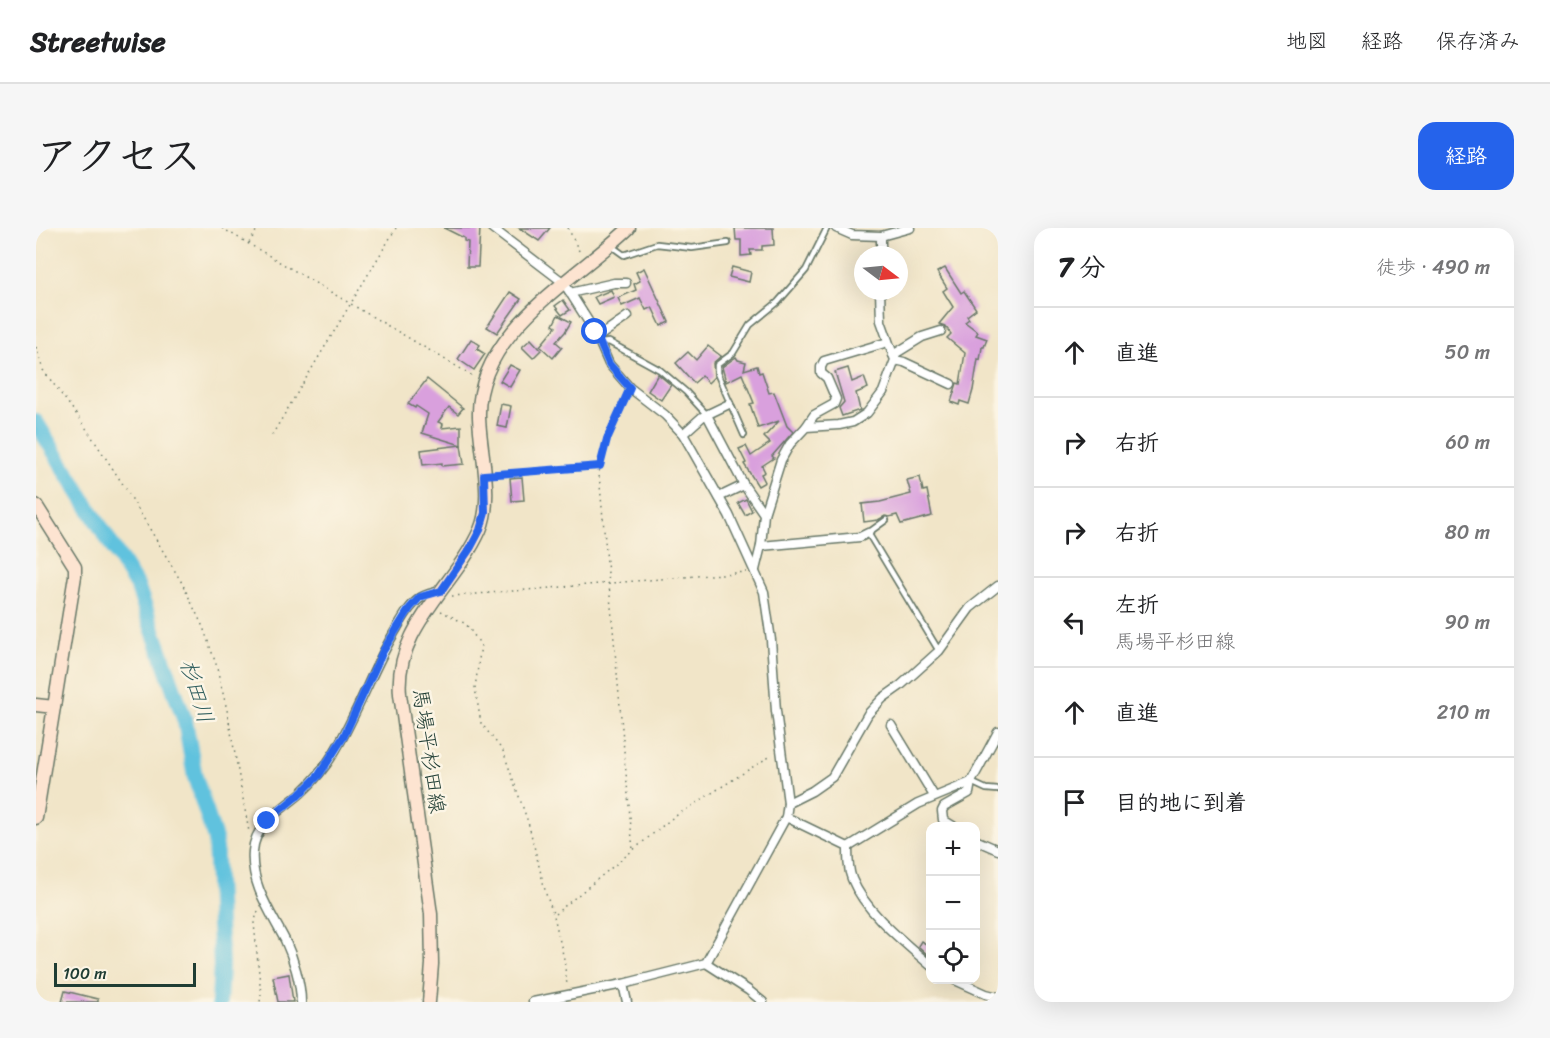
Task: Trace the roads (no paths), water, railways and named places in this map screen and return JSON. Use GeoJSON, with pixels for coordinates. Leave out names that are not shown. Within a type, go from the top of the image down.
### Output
{"type":"FeatureCollection","features":[{"type":"Feature","properties":{"kind":"main road","name":"馬場平杉田線"},"geometry":{"type":"LineString","coordinates":[[429,1002],[432,964],[431,914],[400,694],[400,676],[407,644],[480,530],[486,505],[479,415],[485,382],[498,352],[521,322],[567,288],[586,265],[629,228]]}},
{"type":"Feature","properties":{"kind":"main road"},"geometry":{"type":"LineString","coordinates":[[36,505],[75,567],[36,818]]}},
{"type":"Feature","properties":{"kind":"main road"},"geometry":{"type":"LineString","coordinates":[[36,705],[54,707]]}},
{"type":"Feature","properties":{"kind":"street"},"geometry":{"type":"LineString","coordinates":[[492,228],[567,288],[599,340],[609,364],[630,388],[665,415],[683,434],[719,497],[765,592],[788,803],[786,818],[706,963],[623,984],[533,1002]]}},
{"type":"Feature","properties":{"kind":"street"},"geometry":{"type":"LineString","coordinates":[[836,228],[852,234],[888,233],[910,228]]}},
{"type":"Feature","properties":{"kind":"street"},"geometry":{"type":"LineString","coordinates":[[567,288],[626,283]]}},
{"type":"Feature","properties":{"kind":"street"},"geometry":{"type":"LineString","coordinates":[[880,300],[881,321],[894,358],[951,384]]}},
{"type":"Feature","properties":{"kind":"street"},"geometry":{"type":"LineString","coordinates":[[599,340],[628,316]]}},
{"type":"Feature","properties":{"kind":"street"},"geometry":{"type":"LineString","coordinates":[[806,427],[846,424],[867,413],[883,392],[894,358],[922,337],[941,331]]}},
{"type":"Feature","properties":{"kind":"street"},"geometry":{"type":"LineString","coordinates":[[755,570],[761,546],[764,514],[781,460],[790,444],[814,415],[834,404],[836,399],[827,378],[821,373],[822,363],[888,342]]}},
{"type":"Feature","properties":{"kind":"street"},"geometry":{"type":"LineString","coordinates":[[683,434],[707,415],[729,404]]}},
{"type":"Feature","properties":{"kind":"street"},"geometry":{"type":"LineString","coordinates":[[707,415],[744,485],[764,514]]}},
{"type":"Feature","properties":{"kind":"street"},"geometry":{"type":"LineString","coordinates":[[719,497],[744,485]]}},
{"type":"Feature","properties":{"kind":"street"},"geometry":{"type":"LineString","coordinates":[[761,546],[860,537],[868,533]]}},
{"type":"Feature","properties":{"kind":"street"},"geometry":{"type":"LineString","coordinates":[[788,803],[812,791],[832,777],[868,714],[883,698],[939,651],[970,608],[998,586]]}},
{"type":"Feature","properties":{"kind":"street"},"geometry":{"type":"LineString","coordinates":[[301,1002],[294,968],[285,942],[262,898],[253,865],[253,850],[261,828],[319,775],[334,753],[383,651],[410,608],[420,597],[441,591]]}},
{"type":"Feature","properties":{"kind":"street"},"geometry":{"type":"LineString","coordinates":[[891,726],[934,796]]}},
{"type":"Feature","properties":{"kind":"street"},"geometry":{"type":"LineString","coordinates":[[946,822],[943,820],[944,807],[969,793],[971,782],[998,732]]}},
{"type":"Feature","properties":{"kind":"street"},"geometry":{"type":"LineString","coordinates":[[848,847],[934,796],[971,782]]}},
{"type":"Feature","properties":{"kind":"street"},"geometry":{"type":"LineString","coordinates":[[786,818],[848,847]]}},
{"type":"Feature","properties":{"kind":"street"},"geometry":{"type":"LineString","coordinates":[[980,842],[998,849]]}},
{"type":"Feature","properties":{"kind":"street"},"geometry":{"type":"LineString","coordinates":[[848,847],[852,879],[866,902],[897,937],[926,962]]}},
{"type":"Feature","properties":{"kind":"street"},"geometry":{"type":"LineString","coordinates":[[706,963],[763,1002]]}},
{"type":"Feature","properties":{"kind":"street"},"geometry":{"type":"LineString","coordinates":[[623,984],[627,1001]]}},
{"type":"Feature","properties":{"kind":"street"},"geometry":{"type":"LineString","coordinates":[[964,984],[998,997]]}},
{"type":"Feature","properties":{"kind":"lane"},"geometry":{"type":"LineString","coordinates":[[744,435],[717,373],[717,365],[733,353],[750,325],[778,302],[806,270],[827,228]]}},
{"type":"Feature","properties":{"kind":"lane"},"geometry":{"type":"LineString","coordinates":[[610,245],[624,255],[657,244],[692,248],[728,243]]}},
{"type":"Feature","properties":{"kind":"lane"},"geometry":{"type":"LineString","coordinates":[[599,340],[609,342],[660,370],[686,392],[707,415]]}},
{"type":"Feature","properties":{"kind":"lane"},"geometry":{"type":"LineString","coordinates":[[886,520],[868,533],[939,651]]}},
{"type":"Feature","properties":{"kind":"lane"},"geometry":{"type":"LineString","coordinates":[[971,782],[986,789],[998,790]]}},
{"type":"Feature","properties":{"kind":"waterway","name":"杉田川"},"geometry":{"type":"LineString","coordinates":[[36,422],[138,588],[185,721],[195,777],[215,839],[221,965],[219,1002]]}}]}
